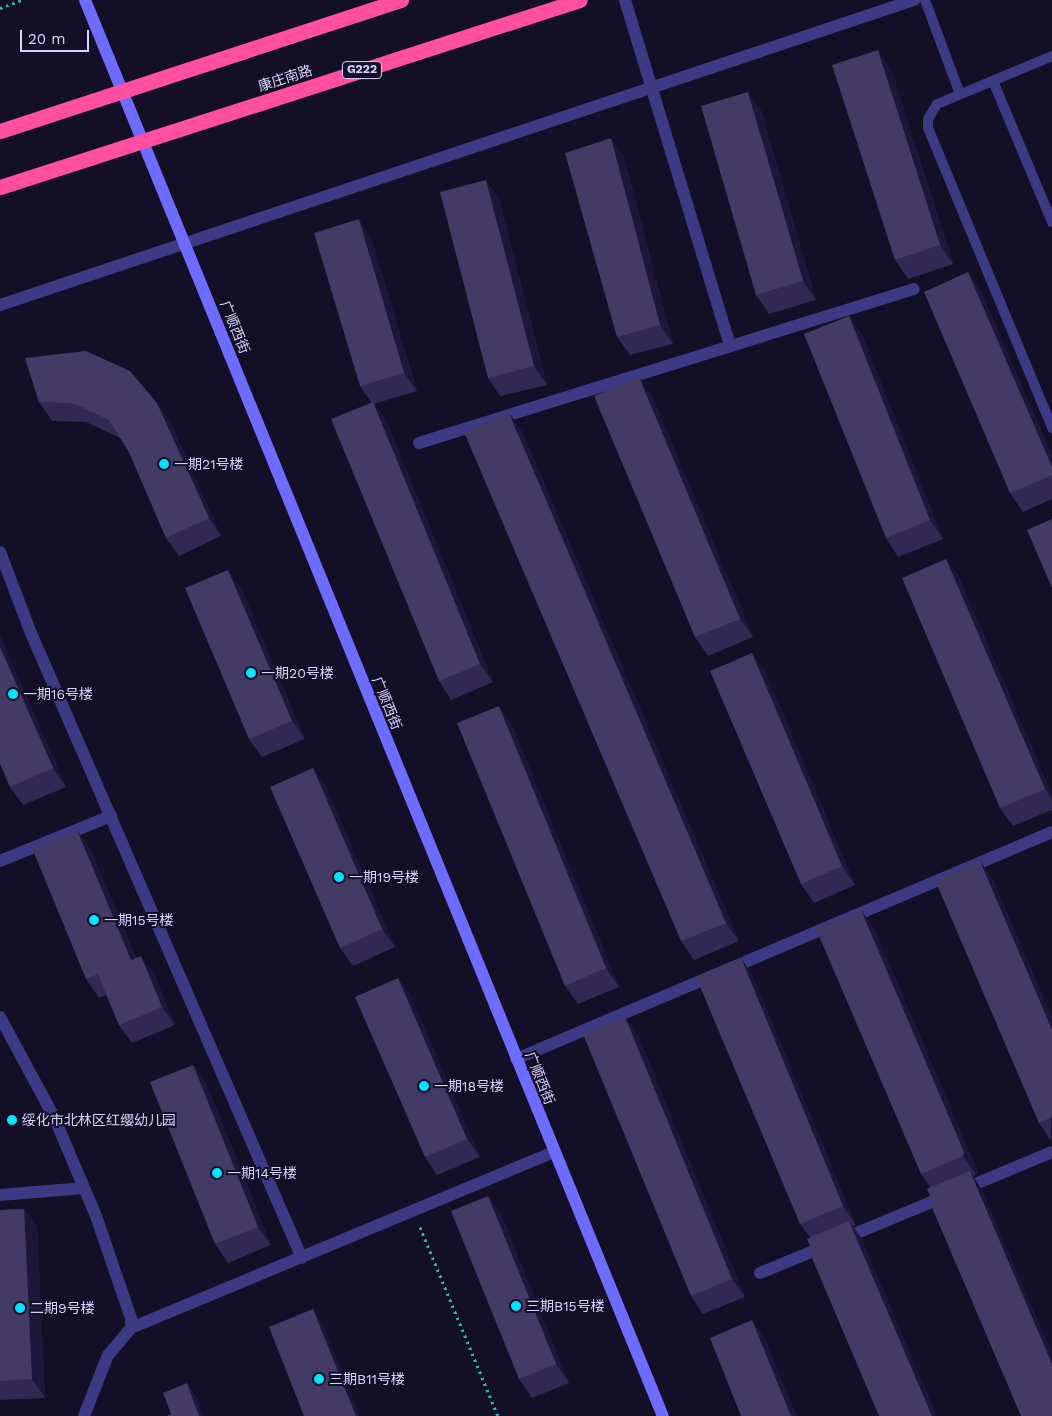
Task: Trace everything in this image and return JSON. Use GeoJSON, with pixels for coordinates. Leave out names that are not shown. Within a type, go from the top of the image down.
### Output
{"type":"FeatureCollection","features":[{"type":"Feature","properties":{"kind":"highway"},"geometry":{"type":"LineString","coordinates":[[0,131],[401,0]]}},
{"type":"Feature","properties":{"kind":"highway","name":"康庄南路"},"geometry":{"type":"LineString","coordinates":[[0,187],[580,0]]}},
{"type":"Feature","properties":{"kind":"main road","name":"广顺西街"},"geometry":{"type":"LineString","coordinates":[[86,0],[663,1416]]}},
{"type":"Feature","properties":{"kind":"street"},"geometry":{"type":"LineString","coordinates":[[625,0],[730,346]]}},
{"type":"Feature","properties":{"kind":"street"},"geometry":{"type":"LineString","coordinates":[[0,305],[186,245],[914,0]]}},
{"type":"Feature","properties":{"kind":"street"},"geometry":{"type":"LineString","coordinates":[[419,443],[914,289]]}},
{"type":"Feature","properties":{"kind":"street"},"geometry":{"type":"LineString","coordinates":[[0,552],[30,632],[302,1258]]}},
{"type":"Feature","properties":{"kind":"street"},"geometry":{"type":"LineString","coordinates":[[0,861],[110,816]]}},
{"type":"Feature","properties":{"kind":"street"},"geometry":{"type":"LineString","coordinates":[[516,1059],[1052,832]]}},
{"type":"Feature","properties":{"kind":"street"},"geometry":{"type":"LineString","coordinates":[[0,1017],[54,1117],[84,1188],[128,1309],[132,1328]]}},
{"type":"Feature","properties":{"kind":"street"},"geometry":{"type":"LineString","coordinates":[[84,1416],[108,1355],[132,1328],[554,1152]]}},
{"type":"Feature","properties":{"kind":"street"},"geometry":{"type":"LineString","coordinates":[[760,1273],[1052,1152]]}},
{"type":"Feature","properties":{"kind":"street"},"geometry":{"type":"LineString","coordinates":[[0,1195],[84,1188]]}},
{"type":"Feature","properties":{"kind":"lane"},"geometry":{"type":"LineString","coordinates":[[925,0],[960,94]]}},
{"type":"Feature","properties":{"kind":"lane"},"geometry":{"type":"LineString","coordinates":[[1052,56],[937,104],[928,119],[928,128],[1052,428]]}},
{"type":"Feature","properties":{"kind":"lane"},"geometry":{"type":"LineString","coordinates":[[993,81],[1052,222]]}},
{"type":"Feature","properties":{"kind":"path"},"geometry":{"type":"LineString","coordinates":[[0,8],[22,0]]}},
{"type":"Feature","properties":{"kind":"path"},"geometry":{"type":"LineString","coordinates":[[414,1211],[498,1416]]}},
{"type":"Feature","properties":{"kind":"building"},"geometry":{"type":"Polygon","coordinates":[[[878,50],[940,245],[895,260],[832,65],[878,50]]]}},
{"type":"Feature","properties":{"kind":"building"},"geometry":{"type":"Polygon","coordinates":[[[748,92],[803,281],[756,295],[701,106],[748,92]]]}},
{"type":"Feature","properties":{"kind":"building"},"geometry":{"type":"Polygon","coordinates":[[[611,138],[660,325],[617,337],[565,153],[611,138]]]}},
{"type":"Feature","properties":{"kind":"building"},"geometry":{"type":"Polygon","coordinates":[[[486,180],[534,366],[488,378],[440,192],[486,180]]]}},
{"type":"Feature","properties":{"kind":"building"},"geometry":{"type":"Polygon","coordinates":[[[359,219],[404,373],[360,386],[314,233],[359,219]]]}},
{"type":"Feature","properties":{"kind":"building"},"geometry":{"type":"Polygon","coordinates":[[[968,272],[1052,467],[1052,475],[1010,493],[924,292],[968,272]]]}},
{"type":"Feature","properties":{"kind":"building"},"geometry":{"type":"Polygon","coordinates":[[[849,316],[930,520],[886,538],[804,334],[849,316]]]}},
{"type":"Feature","properties":{"kind":"building","name":"一期21号楼"},"geometry":{"type":"Polygon","coordinates":[[[86,351],[130,371],[157,403],[209,518],[166,538],[129,452],[109,420],[73,403],[39,402],[25,358],[86,351]]]}},
{"type":"Feature","properties":{"kind":"building"},"geometry":{"type":"Polygon","coordinates":[[[639,377],[740,619],[695,637],[594,396],[639,377]]]}},
{"type":"Feature","properties":{"kind":"building"},"geometry":{"type":"Polygon","coordinates":[[[373,402],[480,664],[439,681],[331,419],[373,402]]]}},
{"type":"Feature","properties":{"kind":"building"},"geometry":{"type":"Polygon","coordinates":[[[509,413],[726,923],[681,941],[464,432],[509,413]]]}},
{"type":"Feature","properties":{"kind":"building"},"geometry":{"type":"Polygon","coordinates":[[[1052,519],[1052,588],[1027,530],[1052,519]]]}},
{"type":"Feature","properties":{"kind":"building"},"geometry":{"type":"Polygon","coordinates":[[[946,559],[1045,789],[1000,808],[902,578],[946,559]]]}},
{"type":"Feature","properties":{"kind":"building","name":"一期20号楼"},"geometry":{"type":"Polygon","coordinates":[[[228,570],[292,721],[249,739],[185,588],[228,570]]]}},
{"type":"Feature","properties":{"kind":"building","name":"一期16号楼"},"geometry":{"type":"Polygon","coordinates":[[[0,647],[53,768],[10,787],[0,764],[0,647]]]}},
{"type":"Feature","properties":{"kind":"building"},"geometry":{"type":"Polygon","coordinates":[[[752,653],[842,866],[801,884],[710,671],[752,653]]]}},
{"type":"Feature","properties":{"kind":"building"},"geometry":{"type":"Polygon","coordinates":[[[499,706],[606,968],[565,986],[457,723],[499,706]]]}},
{"type":"Feature","properties":{"kind":"building","name":"一期19号楼"},"geometry":{"type":"Polygon","coordinates":[[[313,768],[382,929],[340,948],[270,787],[313,768]]]}},
{"type":"Feature","properties":{"kind":"building","name":"一期15号楼"},"geometry":{"type":"Polygon","coordinates":[[[77,830],[131,960],[141,956],[162,1007],[119,1025],[98,974],[86,979],[32,848],[77,830]]]}},
{"type":"Feature","properties":{"kind":"building"},"geometry":{"type":"Polygon","coordinates":[[[980,861],[1052,1030],[1052,1117],[1039,1123],[935,880],[980,861]]]}},
{"type":"Feature","properties":{"kind":"building"},"geometry":{"type":"Polygon","coordinates":[[[861,910],[964,1152],[963,1156],[921,1174],[816,929],[861,910]]]}},
{"type":"Feature","properties":{"kind":"building"},"geometry":{"type":"Polygon","coordinates":[[[741,958],[843,1206],[800,1224],[696,977],[741,958]]]}},
{"type":"Feature","properties":{"kind":"building","name":"一期18号楼"},"geometry":{"type":"Polygon","coordinates":[[[398,978],[467,1139],[425,1157],[355,997],[398,978]]]}},
{"type":"Feature","properties":{"kind":"building"},"geometry":{"type":"Polygon","coordinates":[[[625,1017],[732,1279],[691,1296],[583,1034],[625,1017]]]}},
{"type":"Feature","properties":{"kind":"building","name":"一期14号楼"},"geometry":{"type":"Polygon","coordinates":[[[193,1065],[258,1227],[215,1244],[150,1082],[193,1065]]]}},
{"type":"Feature","properties":{"kind":"building"},"geometry":{"type":"Polygon","coordinates":[[[970,1171],[1052,1364],[1052,1416],[1021,1416],[930,1203],[933,1202],[927,1189],[970,1171]]]}},
{"type":"Feature","properties":{"kind":"building","name":"三期B15号楼"},"geometry":{"type":"Polygon","coordinates":[[[488,1196],[556,1364],[519,1379],[451,1211],[488,1196]]]}},
{"type":"Feature","properties":{"kind":"building","name":"二期9号楼"},"geometry":{"type":"Polygon","coordinates":[[[24,1209],[32,1379],[0,1381],[0,1210],[24,1209]]]}},
{"type":"Feature","properties":{"kind":"building"},"geometry":{"type":"Polygon","coordinates":[[[849,1221],[932,1416],[879,1416],[809,1251],[812,1250],[807,1239],[849,1221]]]}},
{"type":"Feature","properties":{"kind":"building","name":"三期B11号楼"},"geometry":{"type":"Polygon","coordinates":[[[313,1309],[356,1416],[304,1416],[269,1327],[313,1309]]]}},
{"type":"Feature","properties":{"kind":"building"},"geometry":{"type":"Polygon","coordinates":[[[752,1320],[791,1416],[741,1416],[710,1338],[752,1320]]]}},
{"type":"Feature","properties":{"kind":"building"},"geometry":{"type":"Polygon","coordinates":[[[187,1383],[199,1416],[167,1416],[171,1414],[163,1393],[187,1383]]]}},
{"type":"Feature","properties":{"kind":"place","name":"一期21号楼"},"geometry":{"type":"Point","coordinates":[164,464]}},
{"type":"Feature","properties":{"kind":"place","name":"一期20号楼"},"geometry":{"type":"Point","coordinates":[251,673]}},
{"type":"Feature","properties":{"kind":"place","name":"一期16号楼"},"geometry":{"type":"Point","coordinates":[13,694]}},
{"type":"Feature","properties":{"kind":"place","name":"一期19号楼"},"geometry":{"type":"Point","coordinates":[339,877]}},
{"type":"Feature","properties":{"kind":"place","name":"一期15号楼"},"geometry":{"type":"Point","coordinates":[94,920]}},
{"type":"Feature","properties":{"kind":"place","name":"一期18号楼"},"geometry":{"type":"Point","coordinates":[424,1086]}},
{"type":"Feature","properties":{"kind":"place","name":"绥化市北林区红缨幼儿园"},"geometry":{"type":"Point","coordinates":[12,1120]}},
{"type":"Feature","properties":{"kind":"place","name":"一期14号楼"},"geometry":{"type":"Point","coordinates":[217,1173]}},
{"type":"Feature","properties":{"kind":"place","name":"三期B15号楼"},"geometry":{"type":"Point","coordinates":[516,1306]}},
{"type":"Feature","properties":{"kind":"place","name":"二期9号楼"},"geometry":{"type":"Point","coordinates":[20,1308]}},
{"type":"Feature","properties":{"kind":"place","name":"三期B11号楼"},"geometry":{"type":"Point","coordinates":[319,1379]}}]}
